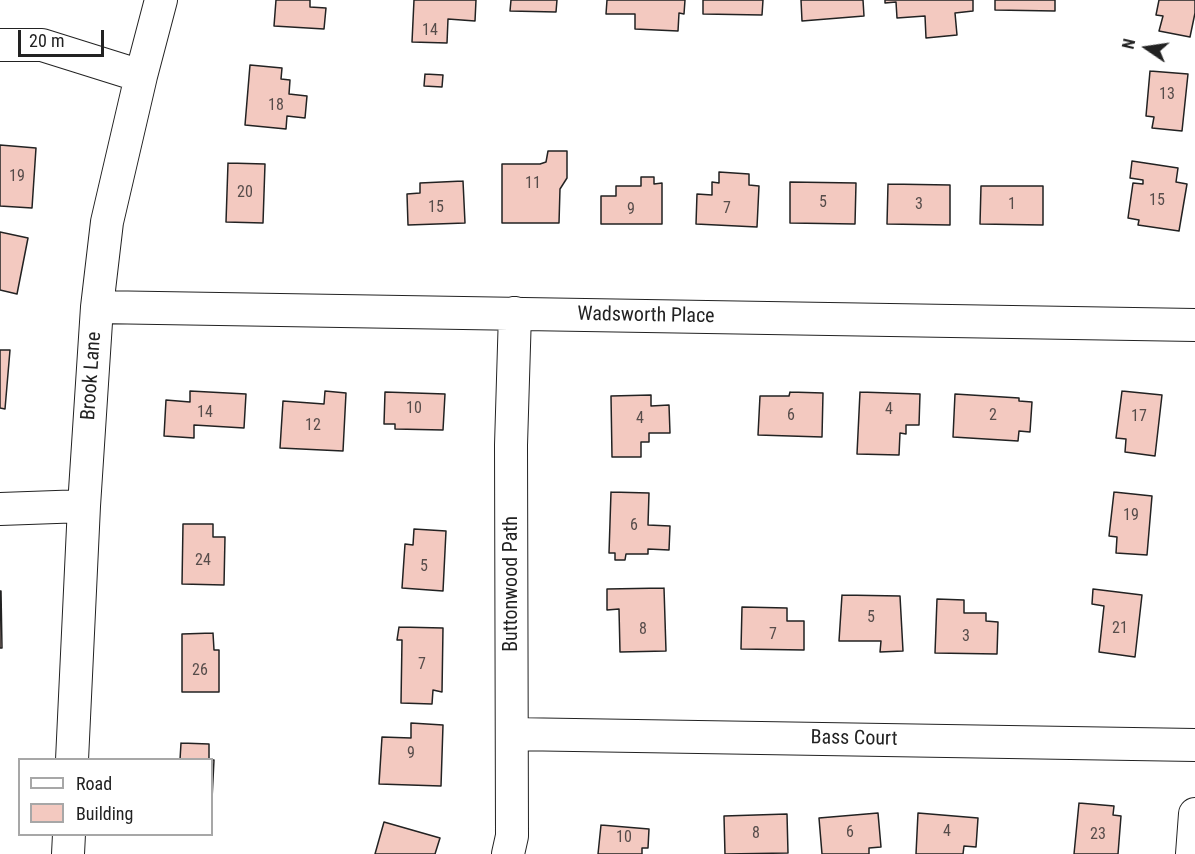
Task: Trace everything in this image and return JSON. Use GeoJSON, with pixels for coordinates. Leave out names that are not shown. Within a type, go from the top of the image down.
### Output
{"type":"FeatureCollection","features":[{"type":"Feature","properties":{"kind":"street","name":"Brook Lane"},"geometry":{"type":"LineString","coordinates":[[72,758],[84,506],[97,307],[107,222],[161,0]]}},
{"type":"Feature","properties":{"kind":"street"},"geometry":{"type":"LineString","coordinates":[[0,45],[42,45],[141,76]]}},
{"type":"Feature","properties":{"kind":"street","name":"Wadsworth Place"},"geometry":{"type":"LineString","coordinates":[[97,307],[1195,326]]}},
{"type":"Feature","properties":{"kind":"street","name":"Buttonwood Path"},"geometry":{"type":"LineString","coordinates":[[508,854],[512,836],[511,445],[515,313]]}},
{"type":"Feature","properties":{"kind":"street"},"geometry":{"type":"LineString","coordinates":[[0,509],[84,506]]}},
{"type":"Feature","properties":{"kind":"street","name":"Bass Court"},"geometry":{"type":"LineString","coordinates":[[512,734],[1195,745]]}},
{"type":"Feature","properties":{"kind":"street"},"geometry":{"type":"LineString","coordinates":[[1192,854],[1195,814]]}},
{"type":"Feature","properties":{"kind":"street"},"geometry":{"type":"LineString","coordinates":[[68,854],[69,836]]}},
{"type":"Feature","properties":{"kind":"building"},"geometry":{"type":"Polygon","coordinates":[[[276,0],[310,0],[310,7],[326,8],[324,29],[274,26],[276,0]]]}},
{"type":"Feature","properties":{"kind":"building"},"geometry":{"type":"Polygon","coordinates":[[[414,0],[476,0],[475,21],[448,19],[447,43],[412,42],[414,0]]]}},
{"type":"Feature","properties":{"kind":"building"},"geometry":{"type":"Polygon","coordinates":[[[511,0],[557,0],[556,12],[510,11],[511,0]]]}},
{"type":"Feature","properties":{"kind":"building"},"geometry":{"type":"Polygon","coordinates":[[[607,0],[685,0],[684,14],[679,13],[678,31],[635,29],[635,14],[606,14],[607,0]]]}},
{"type":"Feature","properties":{"kind":"building"},"geometry":{"type":"Polygon","coordinates":[[[703,0],[763,0],[762,15],[703,14],[703,0]]]}},
{"type":"Feature","properties":{"kind":"building"},"geometry":{"type":"Polygon","coordinates":[[[801,0],[863,0],[864,16],[802,21],[801,0]]]}},
{"type":"Feature","properties":{"kind":"building"},"geometry":{"type":"Polygon","coordinates":[[[885,0],[973,0],[973,11],[955,13],[957,35],[926,38],[925,16],[897,18],[896,2],[885,3],[885,0]]]}},
{"type":"Feature","properties":{"kind":"building"},"geometry":{"type":"Polygon","coordinates":[[[995,0],[1055,0],[1055,11],[995,10],[995,0]]]}},
{"type":"Feature","properties":{"kind":"building"},"geometry":{"type":"Polygon","coordinates":[[[1159,0],[1195,0],[1190,37],[1159,31],[1163,16],[1156,15],[1159,0]]]}},
{"type":"Feature","properties":{"kind":"building"},"geometry":{"type":"Polygon","coordinates":[[[250,65],[282,68],[281,79],[290,80],[289,94],[307,96],[305,118],[287,116],[286,129],[245,125],[250,65]]]}},
{"type":"Feature","properties":{"kind":"building"},"geometry":{"type":"Polygon","coordinates":[[[1150,71],[1188,74],[1182,131],[1152,128],[1154,117],[1146,116],[1150,71]]]}},
{"type":"Feature","properties":{"kind":"building"},"geometry":{"type":"Polygon","coordinates":[[[425,74],[443,75],[442,87],[424,86],[425,74]]]}},
{"type":"Feature","properties":{"kind":"building"},"geometry":{"type":"Polygon","coordinates":[[[0,145],[36,148],[32,208],[0,206],[0,145]]]}},
{"type":"Feature","properties":{"kind":"building"},"geometry":{"type":"Polygon","coordinates":[[[548,151],[567,151],[567,178],[560,189],[559,223],[502,223],[502,164],[540,164],[546,162],[548,151]]]}},
{"type":"Feature","properties":{"kind":"building"},"geometry":{"type":"Polygon","coordinates":[[[1132,161],[1178,168],[1176,182],[1187,184],[1179,231],[1138,225],[1139,220],[1128,218],[1133,183],[1143,184],[1143,180],[1130,178],[1132,161]]]}},
{"type":"Feature","properties":{"kind":"building"},"geometry":{"type":"Polygon","coordinates":[[[228,163],[265,164],[263,223],[226,222],[228,163]]]}},
{"type":"Feature","properties":{"kind":"building"},"geometry":{"type":"Polygon","coordinates":[[[719,172],[749,174],[749,185],[759,186],[757,227],[696,224],[697,194],[712,195],[712,182],[719,183],[719,172]]]}},
{"type":"Feature","properties":{"kind":"building"},"geometry":{"type":"Polygon","coordinates":[[[641,177],[654,177],[654,184],[662,183],[662,224],[601,224],[601,196],[616,196],[616,186],[641,186],[641,177]]]}},
{"type":"Feature","properties":{"kind":"building"},"geometry":{"type":"Polygon","coordinates":[[[463,181],[465,223],[408,225],[407,194],[420,193],[420,183],[463,181]]]}},
{"type":"Feature","properties":{"kind":"building"},"geometry":{"type":"Polygon","coordinates":[[[790,182],[856,183],[855,224],[790,223],[790,182]]]}},
{"type":"Feature","properties":{"kind":"building"},"geometry":{"type":"Polygon","coordinates":[[[888,184],[950,185],[950,225],[887,224],[888,184]]]}},
{"type":"Feature","properties":{"kind":"building"},"geometry":{"type":"Polygon","coordinates":[[[981,186],[1043,186],[1043,225],[980,224],[981,186]]]}},
{"type":"Feature","properties":{"kind":"building"},"geometry":{"type":"Polygon","coordinates":[[[0,232],[28,238],[17,294],[0,290],[0,232]]]}},
{"type":"Feature","properties":{"kind":"building"},"geometry":{"type":"Polygon","coordinates":[[[0,350],[10,350],[5,409],[0,408],[0,350]]]}},
{"type":"Feature","properties":{"kind":"building"},"geometry":{"type":"Polygon","coordinates":[[[190,391],[246,394],[244,428],[194,425],[194,438],[164,436],[166,400],[190,402],[190,391]]]}},
{"type":"Feature","properties":{"kind":"building"},"geometry":{"type":"Polygon","coordinates":[[[325,391],[346,393],[343,451],[280,448],[283,401],[324,404],[325,391]]]}},
{"type":"Feature","properties":{"kind":"building"},"geometry":{"type":"Polygon","coordinates":[[[1122,391],[1162,395],[1155,456],[1125,452],[1126,439],[1116,438],[1122,391]]]}},
{"type":"Feature","properties":{"kind":"building"},"geometry":{"type":"Polygon","coordinates":[[[385,392],[445,394],[443,430],[395,429],[395,424],[384,424],[385,392]]]}},
{"type":"Feature","properties":{"kind":"building"},"geometry":{"type":"Polygon","coordinates":[[[790,392],[823,393],[822,437],[758,435],[760,396],[789,396],[790,392]]]}},
{"type":"Feature","properties":{"kind":"building"},"geometry":{"type":"Polygon","coordinates":[[[860,392],[920,394],[919,425],[906,425],[906,434],[900,433],[899,455],[857,454],[860,392]]]}},
{"type":"Feature","properties":{"kind":"building"},"geometry":{"type":"Polygon","coordinates":[[[955,394],[1019,398],[1019,401],[1032,402],[1030,432],[1019,431],[1018,441],[953,437],[955,394]]]}},
{"type":"Feature","properties":{"kind":"building"},"geometry":{"type":"Polygon","coordinates":[[[651,395],[651,406],[669,405],[670,433],[649,433],[649,442],[641,442],[641,457],[612,457],[611,396],[651,395]]]}},
{"type":"Feature","properties":{"kind":"building"},"geometry":{"type":"Polygon","coordinates":[[[611,492],[649,493],[648,525],[670,526],[669,550],[648,549],[648,554],[626,554],[625,560],[615,560],[615,553],[609,553],[611,492]]]}},
{"type":"Feature","properties":{"kind":"building"},"geometry":{"type":"Polygon","coordinates":[[[1114,492],[1152,496],[1147,555],[1116,553],[1117,537],[1109,536],[1114,492]]]}},
{"type":"Feature","properties":{"kind":"building"},"geometry":{"type":"Polygon","coordinates":[[[183,524],[213,524],[213,537],[225,537],[224,585],[182,584],[183,524]]]}},
{"type":"Feature","properties":{"kind":"building"},"geometry":{"type":"Polygon","coordinates":[[[414,529],[446,531],[443,591],[402,588],[405,544],[413,545],[414,529]]]}},
{"type":"Feature","properties":{"kind":"building"},"geometry":{"type":"Polygon","coordinates":[[[664,588],[666,651],[620,652],[619,609],[607,610],[607,589],[664,588]]]}},
{"type":"Feature","properties":{"kind":"building"},"geometry":{"type":"Polygon","coordinates":[[[1093,589],[1142,595],[1135,657],[1099,652],[1104,606],[1092,604],[1093,589]]]}},
{"type":"Feature","properties":{"kind":"building"},"geometry":{"type":"Polygon","coordinates":[[[1,591],[2,648],[0,648],[1,591]]]}},
{"type":"Feature","properties":{"kind":"building"},"geometry":{"type":"Polygon","coordinates":[[[842,595],[900,596],[903,651],[880,652],[881,641],[839,641],[842,595]]]}},
{"type":"Feature","properties":{"kind":"building"},"geometry":{"type":"Polygon","coordinates":[[[937,599],[964,600],[964,613],[986,613],[986,621],[998,622],[997,654],[935,653],[937,599]]]}},
{"type":"Feature","properties":{"kind":"building"},"geometry":{"type":"Polygon","coordinates":[[[742,607],[787,608],[787,621],[804,621],[804,650],[741,649],[742,607]]]}},
{"type":"Feature","properties":{"kind":"building"},"geometry":{"type":"Polygon","coordinates":[[[399,627],[443,628],[442,692],[433,690],[432,704],[401,703],[402,640],[397,640],[399,627]]]}},
{"type":"Feature","properties":{"kind":"building"},"geometry":{"type":"Polygon","coordinates":[[[213,633],[214,650],[219,650],[219,692],[182,692],[182,634],[213,633]]]}},
{"type":"Feature","properties":{"kind":"building"},"geometry":{"type":"Polygon","coordinates":[[[411,723],[443,725],[441,786],[379,784],[382,737],[411,738],[411,723]]]}},
{"type":"Feature","properties":{"kind":"building"},"geometry":{"type":"Polygon","coordinates":[[[181,743],[209,744],[209,758],[180,758],[181,743]]]}},
{"type":"Feature","properties":{"kind":"building"},"geometry":{"type":"Polygon","coordinates":[[[1079,803],[1114,806],[1113,815],[1121,816],[1118,854],[1074,854],[1079,803]]]}},
{"type":"Feature","properties":{"kind":"building"},"geometry":{"type":"Polygon","coordinates":[[[878,813],[881,847],[869,848],[869,854],[822,854],[819,818],[878,813]]]}},
{"type":"Feature","properties":{"kind":"building"},"geometry":{"type":"Polygon","coordinates":[[[918,813],[978,818],[976,847],[964,846],[963,854],[916,854],[918,813]]]}},
{"type":"Feature","properties":{"kind":"building"},"geometry":{"type":"Polygon","coordinates":[[[787,814],[788,853],[725,854],[724,816],[787,814]]]}},
{"type":"Feature","properties":{"kind":"building"},"geometry":{"type":"Polygon","coordinates":[[[384,822],[440,838],[435,854],[375,854],[384,822]]]}},
{"type":"Feature","properties":{"kind":"building"},"geometry":{"type":"Polygon","coordinates":[[[601,825],[649,829],[648,848],[642,848],[642,854],[598,854],[601,825]]]}}]}
